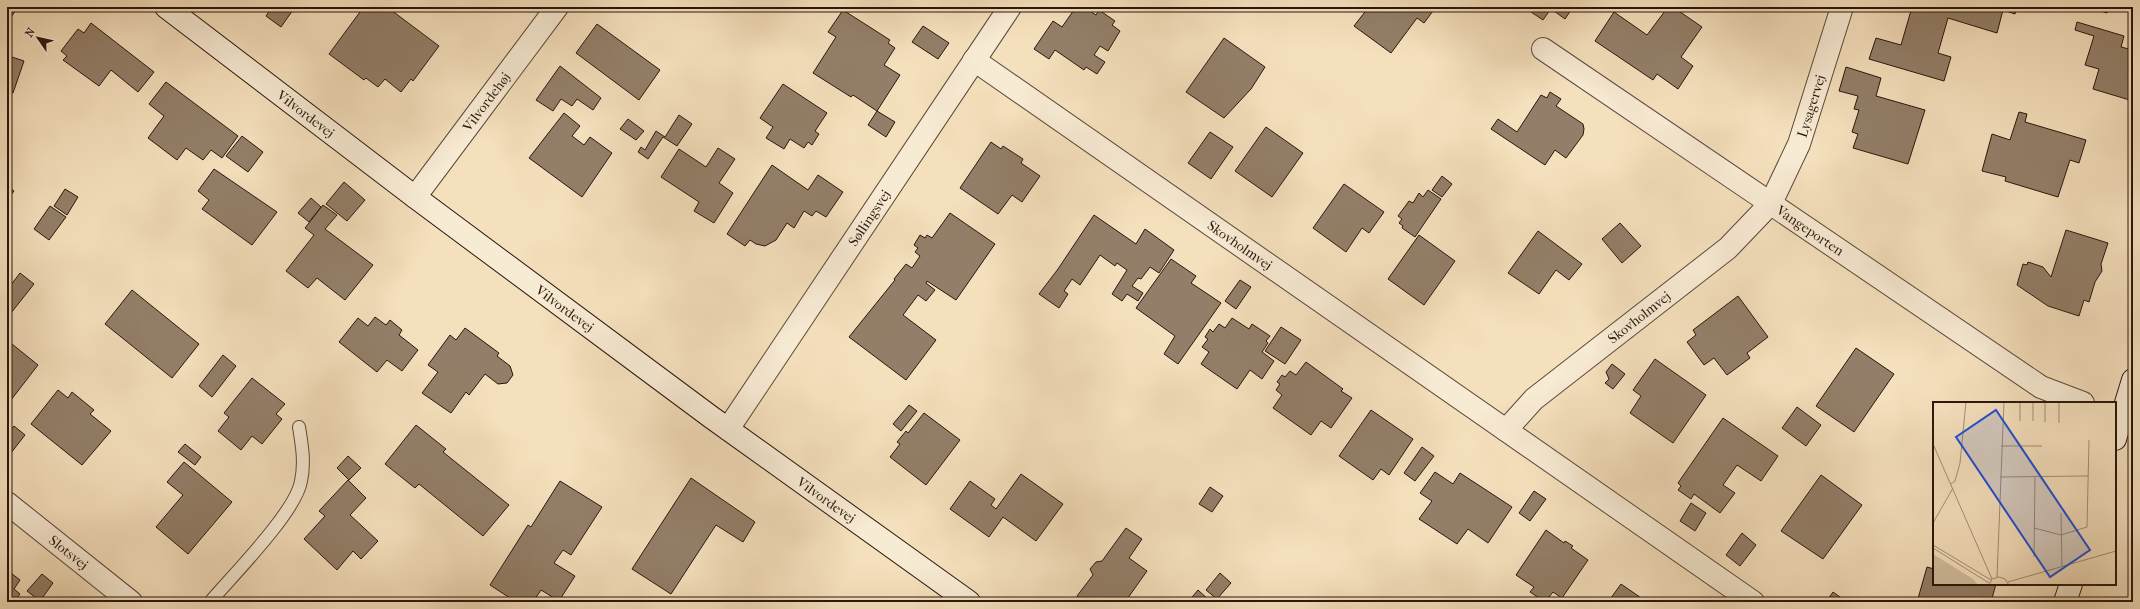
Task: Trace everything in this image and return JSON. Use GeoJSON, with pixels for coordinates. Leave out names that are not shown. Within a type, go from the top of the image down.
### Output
{"type":"FeatureCollection","features":[{"type":"Feature","properties":{"kind":"street","name":"Vilvordevej"},"geometry":{"type":"LineString","coordinates":[[166,7],[415,197],[728,429],[969,602]]}},
{"type":"Feature","properties":{"kind":"street","name":"Vilvordehøj"},"geometry":{"type":"LineString","coordinates":[[415,197],[557,7]]}},
{"type":"Feature","properties":{"kind":"street","name":"Søllingsvej"},"geometry":{"type":"LineString","coordinates":[[728,429],[1010,7]]}},
{"type":"Feature","properties":{"kind":"street","name":"Lysagervej"},"geometry":{"type":"LineString","coordinates":[[1771,203],[1799,144],[1842,7]]}},
{"type":"Feature","properties":{"kind":"street","name":"Vangeporten"},"geometry":{"type":"LineString","coordinates":[[1543,49],[2041,387],[2080,402]]}},
{"type":"Feature","properties":{"kind":"street","name":"Skovholmvej"},"geometry":{"type":"LineString","coordinates":[[974,60],[1753,602]]}},
{"type":"Feature","properties":{"kind":"street","name":"Skovholmvej"},"geometry":{"type":"LineString","coordinates":[[1506,430],[1534,399],[1728,248],[1771,203]]}},
{"type":"Feature","properties":{"kind":"street"},"geometry":{"type":"LineString","coordinates":[[2116,431],[2118,416],[2133,380]]}},
{"type":"Feature","properties":{"kind":"street","name":"Slotsvej"},"geometry":{"type":"LineString","coordinates":[[7,503],[131,602]]}},
{"type":"Feature","properties":{"kind":"street"},"geometry":{"type":"LineString","coordinates":[[2066,602],[2071,585]]}},
{"type":"Feature","properties":{"kind":"lane"},"geometry":{"type":"LineString","coordinates":[[210,602],[284,516],[301,483],[304,452],[299,427]]}},
{"type":"Feature","properties":{"kind":"building"},"geometry":{"type":"Polygon","coordinates":[[[7,7],[18,7],[7,23],[7,7]]]}},
{"type":"Feature","properties":{"kind":"building"},"geometry":{"type":"Polygon","coordinates":[[[272,7],[295,7],[281,27],[266,16],[272,7]]]}},
{"type":"Feature","properties":{"kind":"building"},"geometry":{"type":"Polygon","coordinates":[[[353,7],[387,7],[439,46],[413,81],[411,79],[401,92],[385,79],[378,87],[366,78],[364,80],[329,54],[360,12],[353,7]]]}},
{"type":"Feature","properties":{"kind":"building"},"geometry":{"type":"Polygon","coordinates":[[[1076,7],[1084,7],[1096,15],[1099,10],[1115,21],[1112,25],[1120,31],[1108,51],[1100,46],[1094,55],[1105,62],[1097,74],[1086,67],[1084,70],[1055,50],[1049,59],[1034,49],[1053,21],[1062,27],[1076,7]]]}},
{"type":"Feature","properties":{"kind":"building"},"geometry":{"type":"Polygon","coordinates":[[[1366,7],[1436,7],[1424,23],[1417,18],[1391,53],[1354,26],[1368,8],[1366,7]]]}},
{"type":"Feature","properties":{"kind":"building"},"geometry":{"type":"Polygon","coordinates":[[[1534,7],[1552,7],[1543,20],[1531,12],[1534,7]]]}},
{"type":"Feature","properties":{"kind":"building"},"geometry":{"type":"Polygon","coordinates":[[[1557,7],[1573,7],[1565,19],[1554,11],[1557,7]]]}},
{"type":"Feature","properties":{"kind":"building"},"geometry":{"type":"Polygon","coordinates":[[[1668,7],[1673,7],[1702,27],[1681,57],[1693,66],[1678,89],[1657,74],[1653,80],[1595,41],[1614,12],[1647,35],[1668,7]]]}},
{"type":"Feature","properties":{"kind":"building"},"geometry":{"type":"Polygon","coordinates":[[[1912,7],[2017,7],[2015,14],[2003,10],[1997,33],[1948,18],[1938,53],[1951,57],[1944,81],[1869,59],[1876,38],[1901,45],[1912,7]]]}},
{"type":"Feature","properties":{"kind":"building"},"geometry":{"type":"Polygon","coordinates":[[[2089,7],[2108,7],[2107,13],[2089,7]]]}},
{"type":"Feature","properties":{"kind":"building"},"geometry":{"type":"Polygon","coordinates":[[[843,10],[890,40],[888,43],[895,48],[884,65],[900,75],[877,111],[853,95],[851,97],[813,73],[836,37],[828,32],[843,10]]]}},
{"type":"Feature","properties":{"kind":"building"},"geometry":{"type":"Polygon","coordinates":[[[2077,22],[2124,36],[2121,47],[2133,50],[2133,101],[2093,89],[2099,69],[2085,65],[2094,36],[2075,30],[2077,22]]]}},
{"type":"Feature","properties":{"kind":"building"},"geometry":{"type":"Polygon","coordinates":[[[91,23],[154,72],[138,92],[111,70],[99,86],[63,60],[67,56],[61,51],[78,29],[84,33],[91,23]]]}},
{"type":"Feature","properties":{"kind":"building"},"geometry":{"type":"Polygon","coordinates":[[[597,24],[660,70],[639,100],[576,53],[597,24]]]}},
{"type":"Feature","properties":{"kind":"building"},"geometry":{"type":"Polygon","coordinates":[[[923,26],[949,43],[938,59],[912,42],[923,26]]]}},
{"type":"Feature","properties":{"kind":"building"},"geometry":{"type":"Polygon","coordinates":[[[1224,38],[1265,67],[1251,89],[1224,118],[1186,92],[1224,38]]]}},
{"type":"Feature","properties":{"kind":"building"},"geometry":{"type":"Polygon","coordinates":[[[9,56],[24,61],[13,93],[7,91],[9,56]]]}},
{"type":"Feature","properties":{"kind":"building"},"geometry":{"type":"Polygon","coordinates":[[[560,66],[601,98],[593,110],[577,99],[572,106],[561,99],[553,111],[536,100],[560,66]]]}},
{"type":"Feature","properties":{"kind":"building"},"geometry":{"type":"Polygon","coordinates":[[[1846,67],[1881,78],[1876,96],[1925,110],[1908,164],[1853,148],[1858,134],[1852,132],[1859,110],[1854,109],[1858,96],[1839,91],[1846,67]]]}},
{"type":"Feature","properties":{"kind":"building"},"geometry":{"type":"Polygon","coordinates":[[[166,82],[238,136],[222,158],[211,150],[203,160],[186,148],[177,160],[148,138],[164,116],[149,104],[166,82]]]}},
{"type":"Feature","properties":{"kind":"building"},"geometry":{"type":"Polygon","coordinates":[[[783,84],[827,113],[815,131],[819,134],[812,145],[808,142],[804,148],[790,139],[784,149],[766,138],[773,127],[760,118],[783,84]]]}},
{"type":"Feature","properties":{"kind":"building"},"geometry":{"type":"Polygon","coordinates":[[[1550,92],[1561,99],[1556,106],[1583,124],[1584,129],[1583,135],[1566,158],[1555,150],[1545,165],[1491,129],[1498,119],[1517,132],[1541,95],[1547,98],[1550,92]]]}},
{"type":"Feature","properties":{"kind":"building"},"geometry":{"type":"Polygon","coordinates":[[[877,111],[895,122],[886,137],[868,125],[877,111]]]}},
{"type":"Feature","properties":{"kind":"building"},"geometry":{"type":"Polygon","coordinates":[[[2019,112],[2027,114],[2025,122],[2086,140],[2079,163],[2070,160],[2058,197],[2005,181],[2006,177],[1982,171],[1992,134],[2010,140],[2019,112]]]}},
{"type":"Feature","properties":{"kind":"building"},"geometry":{"type":"Polygon","coordinates":[[[564,113],[580,126],[572,136],[584,145],[590,137],[612,153],[582,197],[529,158],[564,113]]]}},
{"type":"Feature","properties":{"kind":"building"},"geometry":{"type":"Polygon","coordinates":[[[679,115],[692,124],[677,146],[663,137],[648,159],[638,152],[641,147],[645,150],[656,131],[665,137],[679,115]]]}},
{"type":"Feature","properties":{"kind":"building"},"geometry":{"type":"Polygon","coordinates":[[[628,119],[644,131],[636,140],[620,129],[628,119]]]}},
{"type":"Feature","properties":{"kind":"building"},"geometry":{"type":"Polygon","coordinates":[[[1266,127],[1303,153],[1272,197],[1235,171],[1266,127]]]}},
{"type":"Feature","properties":{"kind":"building"},"geometry":{"type":"Polygon","coordinates":[[[1210,132],[1233,147],[1211,179],[1188,163],[1210,132]]]}},
{"type":"Feature","properties":{"kind":"building"},"geometry":{"type":"Polygon","coordinates":[[[242,136],[263,152],[248,172],[226,156],[242,136]]]}},
{"type":"Feature","properties":{"kind":"building"},"geometry":{"type":"Polygon","coordinates":[[[991,142],[1001,149],[1003,146],[1023,159],[1021,163],[1040,176],[1022,202],[1012,195],[998,214],[960,188],[991,142]]]}},
{"type":"Feature","properties":{"kind":"building"},"geometry":{"type":"Polygon","coordinates":[[[718,148],[735,159],[719,183],[733,193],[714,223],[694,211],[699,202],[661,177],[679,149],[706,167],[718,148]]]}},
{"type":"Feature","properties":{"kind":"building"},"geometry":{"type":"Polygon","coordinates":[[[772,165],[808,190],[818,175],[843,192],[826,217],[816,211],[812,216],[804,211],[794,228],[787,223],[776,240],[765,246],[756,244],[750,240],[745,246],[727,234],[772,165]]]}},
{"type":"Feature","properties":{"kind":"building"},"geometry":{"type":"Polygon","coordinates":[[[214,169],[277,212],[252,245],[202,209],[209,200],[198,191],[214,169]]]}},
{"type":"Feature","properties":{"kind":"building"},"geometry":{"type":"Polygon","coordinates":[[[1442,176],[1452,184],[1442,197],[1432,190],[1442,176]]]}},
{"type":"Feature","properties":{"kind":"building"},"geometry":{"type":"Polygon","coordinates":[[[344,182],[365,200],[347,221],[326,204],[344,182]]]}},
{"type":"Feature","properties":{"kind":"building"},"geometry":{"type":"Polygon","coordinates":[[[1344,184],[1384,212],[1369,233],[1362,228],[1346,252],[1313,228],[1344,184]]]}},
{"type":"Feature","properties":{"kind":"building"},"geometry":{"type":"Polygon","coordinates":[[[7,186],[14,191],[7,200],[7,186]]]}},
{"type":"Feature","properties":{"kind":"building"},"geometry":{"type":"Polygon","coordinates":[[[65,189],[78,197],[67,215],[54,206],[65,189]]]}},
{"type":"Feature","properties":{"kind":"building"},"geometry":{"type":"Polygon","coordinates":[[[1428,190],[1441,199],[1415,237],[1402,228],[1403,226],[1399,223],[1402,219],[1398,216],[1409,201],[1413,203],[1419,193],[1423,197],[1428,190]]]}},
{"type":"Feature","properties":{"kind":"building"},"geometry":{"type":"Polygon","coordinates":[[[311,198],[321,207],[309,222],[298,213],[311,198]]]}},
{"type":"Feature","properties":{"kind":"building"},"geometry":{"type":"Polygon","coordinates":[[[323,205],[337,215],[325,229],[373,265],[345,300],[317,278],[308,288],[286,271],[314,235],[305,228],[323,205]]]}},
{"type":"Feature","properties":{"kind":"building"},"geometry":{"type":"Polygon","coordinates":[[[50,206],[66,217],[49,240],[34,229],[50,206]]]}},
{"type":"Feature","properties":{"kind":"building"},"geometry":{"type":"Polygon","coordinates":[[[950,213],[995,244],[956,300],[927,281],[926,283],[935,290],[926,301],[918,295],[903,315],[936,340],[906,380],[849,337],[906,264],[912,268],[920,256],[915,252],[918,248],[914,245],[920,235],[925,238],[927,235],[932,238],[950,213]]]}},
{"type":"Feature","properties":{"kind":"building"},"geometry":{"type":"Polygon","coordinates":[[[1094,215],[1136,244],[1145,229],[1174,250],[1159,273],[1150,267],[1141,279],[1138,278],[1132,286],[1143,293],[1138,301],[1127,294],[1122,301],[1112,294],[1127,270],[1117,263],[1115,266],[1100,255],[1080,285],[1072,279],[1064,291],[1068,294],[1059,308],[1039,294],[1058,269],[1094,215]]]}},
{"type":"Feature","properties":{"kind":"building"},"geometry":{"type":"Polygon","coordinates":[[[1620,223],[1641,246],[1622,263],[1602,239],[1620,223]]]}},
{"type":"Feature","properties":{"kind":"building"},"geometry":{"type":"Polygon","coordinates":[[[2066,230],[2108,243],[2101,264],[2102,271],[2095,282],[2089,302],[2084,300],[2079,316],[2048,306],[2017,285],[2023,264],[2027,265],[2028,262],[2043,267],[2051,277],[2066,230]]]}},
{"type":"Feature","properties":{"kind":"building"},"geometry":{"type":"Polygon","coordinates":[[[1538,231],[1582,264],[1569,280],[1556,270],[1539,294],[1508,273],[1538,231]]]}},
{"type":"Feature","properties":{"kind":"building"},"geometry":{"type":"Polygon","coordinates":[[[1419,235],[1455,261],[1424,305],[1388,279],[1419,235]]]}},
{"type":"Feature","properties":{"kind":"building"},"geometry":{"type":"Polygon","coordinates":[[[1171,259],[1196,276],[1191,283],[1221,303],[1178,364],[1164,354],[1175,336],[1136,308],[1171,259]]]}},
{"type":"Feature","properties":{"kind":"building"},"geometry":{"type":"Polygon","coordinates":[[[20,273],[34,284],[11,313],[7,310],[7,290],[20,273]]]}},
{"type":"Feature","properties":{"kind":"building"},"geometry":{"type":"Polygon","coordinates":[[[1240,280],[1251,287],[1236,309],[1225,301],[1240,280]]]}},
{"type":"Feature","properties":{"kind":"building"},"geometry":{"type":"Polygon","coordinates":[[[132,290],[199,344],[172,378],[105,324],[132,290]]]}},
{"type":"Feature","properties":{"kind":"building"},"geometry":{"type":"Polygon","coordinates":[[[1738,296],[1768,337],[1747,353],[1750,358],[1727,375],[1714,358],[1704,365],[1687,342],[1696,335],[1693,330],[1738,296]]]}},
{"type":"Feature","properties":{"kind":"building"},"geometry":{"type":"Polygon","coordinates":[[[375,317],[386,325],[390,320],[402,330],[399,335],[418,350],[402,371],[387,360],[377,372],[339,342],[358,318],[368,326],[375,317]]]}},
{"type":"Feature","properties":{"kind":"building"},"geometry":{"type":"Polygon","coordinates":[[[1232,318],[1249,329],[1252,324],[1270,336],[1266,341],[1268,343],[1262,352],[1274,361],[1262,379],[1250,370],[1237,389],[1201,364],[1209,352],[1202,347],[1208,339],[1205,337],[1210,329],[1213,332],[1219,324],[1225,328],[1232,318]]]}},
{"type":"Feature","properties":{"kind":"building"},"geometry":{"type":"Polygon","coordinates":[[[1281,327],[1301,340],[1285,364],[1265,351],[1281,327]]]}},
{"type":"Feature","properties":{"kind":"building"},"geometry":{"type":"Polygon","coordinates":[[[465,328],[499,353],[497,356],[510,366],[513,375],[507,383],[498,384],[485,374],[469,395],[466,392],[451,413],[422,393],[438,372],[428,365],[450,335],[456,340],[465,328]]]}},
{"type":"Feature","properties":{"kind":"building"},"geometry":{"type":"Polygon","coordinates":[[[7,340],[38,365],[11,400],[7,397],[7,340]]]}},
{"type":"Feature","properties":{"kind":"building"},"geometry":{"type":"Polygon","coordinates":[[[1856,348],[1894,374],[1854,432],[1816,406],[1856,348]]]}},
{"type":"Feature","properties":{"kind":"building"},"geometry":{"type":"Polygon","coordinates":[[[223,355],[236,366],[212,397],[199,386],[223,355]]]}},
{"type":"Feature","properties":{"kind":"building"},"geometry":{"type":"Polygon","coordinates":[[[1655,359],[1706,395],[1673,443],[1630,413],[1641,396],[1633,390],[1655,359]]]}},
{"type":"Feature","properties":{"kind":"building"},"geometry":{"type":"Polygon","coordinates":[[[1306,362],[1343,389],[1341,391],[1352,398],[1331,428],[1321,421],[1311,435],[1273,408],[1282,395],[1276,390],[1280,384],[1277,382],[1282,375],[1285,377],[1290,371],[1296,375],[1306,362]]]}},
{"type":"Feature","properties":{"kind":"building"},"geometry":{"type":"Polygon","coordinates":[[[1612,364],[1625,374],[1613,389],[1605,383],[1609,379],[1606,372],[1612,364]]]}},
{"type":"Feature","properties":{"kind":"building"},"geometry":{"type":"Polygon","coordinates":[[[252,378],[285,404],[276,414],[282,419],[262,444],[252,436],[241,450],[218,431],[229,417],[224,413],[252,378]]]}},
{"type":"Feature","properties":{"kind":"building"},"geometry":{"type":"Polygon","coordinates":[[[58,390],[68,398],[72,392],[94,410],[90,414],[111,431],[82,465],[31,424],[58,390]]]}},
{"type":"Feature","properties":{"kind":"building"},"geometry":{"type":"Polygon","coordinates":[[[909,405],[917,411],[901,431],[893,424],[909,405]]]}},
{"type":"Feature","properties":{"kind":"building"},"geometry":{"type":"Polygon","coordinates":[[[1797,407],[1821,425],[1806,446],[1782,428],[1797,407]]]}},
{"type":"Feature","properties":{"kind":"building"},"geometry":{"type":"Polygon","coordinates":[[[1371,410],[1413,439],[1389,475],[1381,469],[1373,480],[1339,456],[1371,410]]]}},
{"type":"Feature","properties":{"kind":"building"},"geometry":{"type":"Polygon","coordinates":[[[924,413],[960,440],[926,485],[890,457],[900,444],[897,442],[906,431],[908,433],[924,413]]]}},
{"type":"Feature","properties":{"kind":"building"},"geometry":{"type":"Polygon","coordinates":[[[1723,418],[1778,456],[1761,481],[1737,465],[1723,485],[1735,493],[1720,513],[1694,494],[1691,499],[1678,490],[1681,486],[1678,483],[1723,418]]]}},
{"type":"Feature","properties":{"kind":"building"},"geometry":{"type":"Polygon","coordinates":[[[416,425],[446,449],[443,452],[509,505],[483,536],[419,484],[415,488],[385,464],[416,425]]]}},
{"type":"Feature","properties":{"kind":"building"},"geometry":{"type":"Polygon","coordinates":[[[14,426],[25,435],[7,458],[7,435],[14,426]]]}},
{"type":"Feature","properties":{"kind":"building"},"geometry":{"type":"Polygon","coordinates":[[[185,444],[201,457],[195,465],[178,452],[185,444]]]}},
{"type":"Feature","properties":{"kind":"building"},"geometry":{"type":"Polygon","coordinates":[[[1422,447],[1434,456],[1415,481],[1404,473],[1422,447]]]}},
{"type":"Feature","properties":{"kind":"building"},"geometry":{"type":"Polygon","coordinates":[[[348,456],[361,468],[349,480],[337,468],[348,456]]]}},
{"type":"Feature","properties":{"kind":"building"},"geometry":{"type":"Polygon","coordinates":[[[184,462],[232,502],[188,554],[156,527],[183,495],[167,482],[184,462]]]}},
{"type":"Feature","properties":{"kind":"building"},"geometry":{"type":"Polygon","coordinates":[[[1435,472],[1453,484],[1460,473],[1512,507],[1488,543],[1468,529],[1457,544],[1419,519],[1432,501],[1420,493],[1435,472]]]}},
{"type":"Feature","properties":{"kind":"building"},"geometry":{"type":"Polygon","coordinates":[[[1021,474],[1063,504],[1036,541],[1003,517],[989,537],[950,509],[970,481],[995,499],[991,505],[996,509],[1021,474]]]}},
{"type":"Feature","properties":{"kind":"building"},"geometry":{"type":"Polygon","coordinates":[[[1821,475],[1862,505],[1823,559],[1781,531],[1821,475]]]}},
{"type":"Feature","properties":{"kind":"building"},"geometry":{"type":"Polygon","coordinates":[[[691,478],[755,522],[743,542],[716,525],[671,594],[632,569],[691,478]]]}},
{"type":"Feature","properties":{"kind":"building"},"geometry":{"type":"Polygon","coordinates":[[[348,480],[366,498],[350,515],[378,541],[361,559],[353,551],[337,570],[304,539],[325,516],[319,511],[348,480]]]}},
{"type":"Feature","properties":{"kind":"building"},"geometry":{"type":"Polygon","coordinates":[[[560,481],[602,507],[571,555],[563,550],[554,563],[575,576],[559,601],[541,590],[533,602],[516,602],[490,585],[528,525],[531,527],[560,481]]]}},
{"type":"Feature","properties":{"kind":"building"},"geometry":{"type":"Polygon","coordinates":[[[1210,487],[1223,496],[1212,512],[1199,504],[1210,487]]]}},
{"type":"Feature","properties":{"kind":"building"},"geometry":{"type":"Polygon","coordinates":[[[1534,491],[1546,499],[1530,521],[1519,513],[1534,491]]]}},
{"type":"Feature","properties":{"kind":"building"},"geometry":{"type":"Polygon","coordinates":[[[1691,503],[1706,513],[1695,531],[1680,521],[1691,503]]]}},
{"type":"Feature","properties":{"kind":"building"},"geometry":{"type":"Polygon","coordinates":[[[1126,528],[1142,539],[1129,558],[1147,571],[1125,602],[1085,602],[1077,596],[1093,575],[1090,569],[1096,562],[1102,561],[1126,528]]]}},
{"type":"Feature","properties":{"kind":"building"},"geometry":{"type":"Polygon","coordinates":[[[1546,530],[1564,543],[1565,541],[1573,546],[1571,548],[1588,560],[1562,598],[1553,592],[1545,602],[1530,592],[1534,587],[1516,575],[1546,530]]]}},
{"type":"Feature","properties":{"kind":"building"},"geometry":{"type":"Polygon","coordinates":[[[1742,533],[1756,545],[1740,566],[1726,555],[1742,533]]]}},
{"type":"Feature","properties":{"kind":"building"},"geometry":{"type":"Polygon","coordinates":[[[1927,567],[1933,569],[1933,585],[1996,585],[1991,602],[1917,602],[1927,567]]]}},
{"type":"Feature","properties":{"kind":"building"},"geometry":{"type":"Polygon","coordinates":[[[7,570],[20,580],[14,589],[20,594],[14,602],[7,602],[7,570]]]}},
{"type":"Feature","properties":{"kind":"building"},"geometry":{"type":"Polygon","coordinates":[[[1220,573],[1231,583],[1217,599],[1206,590],[1220,573]]]}},
{"type":"Feature","properties":{"kind":"building"},"geometry":{"type":"Polygon","coordinates":[[[42,574],[53,583],[40,601],[27,591],[42,574]]]}},
{"type":"Feature","properties":{"kind":"building"},"geometry":{"type":"Polygon","coordinates":[[[1621,584],[1647,602],[1608,602],[1621,584]]]}},
{"type":"Feature","properties":{"kind":"building"},"geometry":{"type":"Polygon","coordinates":[[[1198,590],[1210,601],[1210,602],[1188,602],[1198,590]]]}},
{"type":"Feature","properties":{"kind":"building"},"geometry":{"type":"Polygon","coordinates":[[[1833,592],[1847,602],[1826,602],[1833,592]]]}}]}
